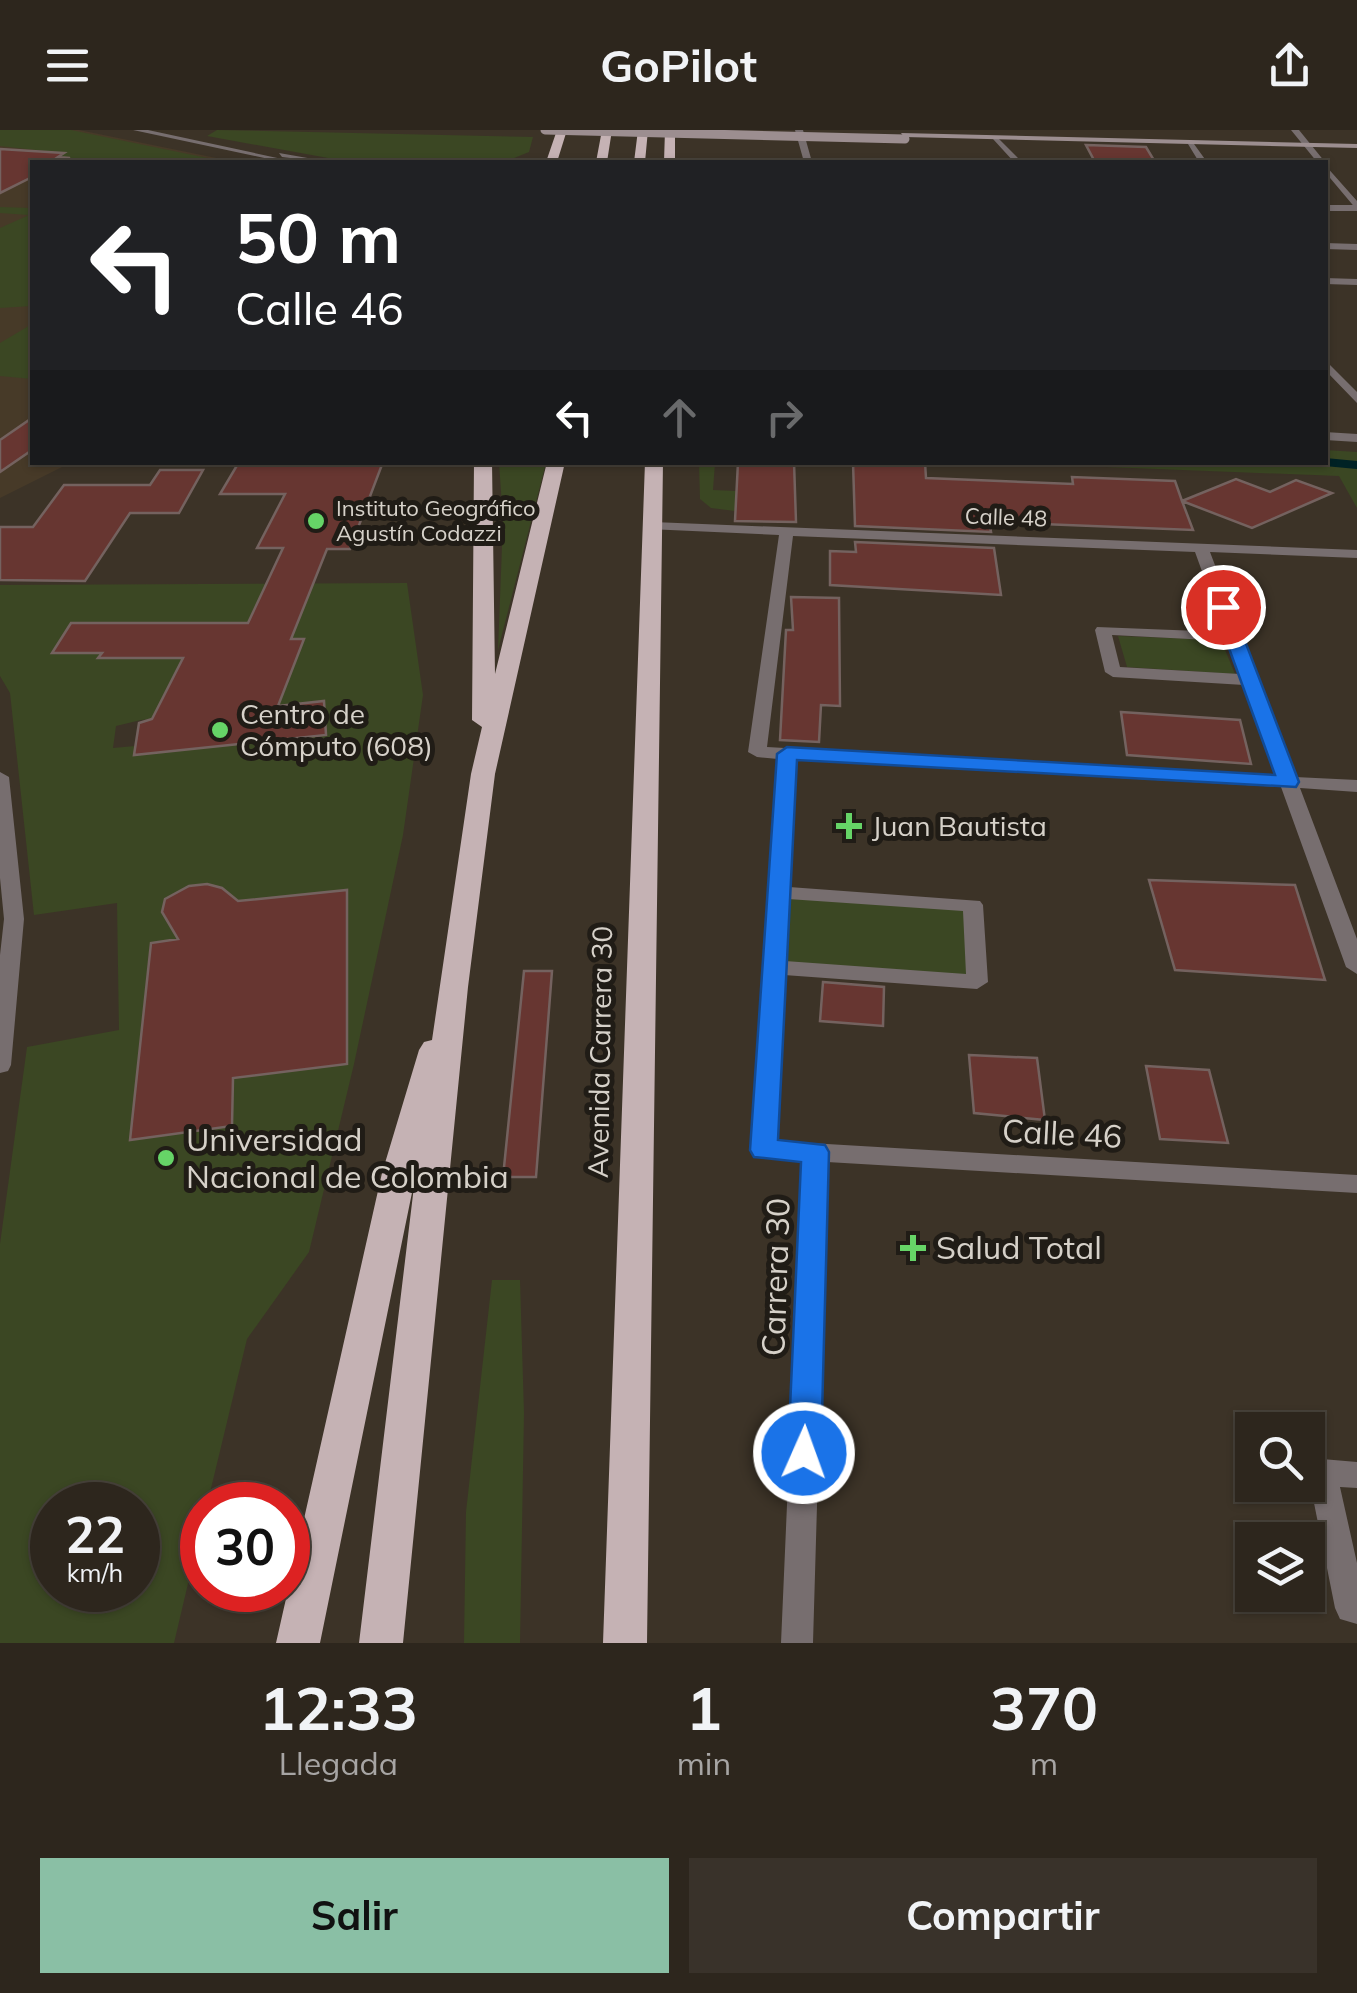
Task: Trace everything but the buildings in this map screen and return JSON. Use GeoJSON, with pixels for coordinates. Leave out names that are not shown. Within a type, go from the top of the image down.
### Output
{"type":"FeatureCollection","features":[{"type":"Feature","properties":{"kind":"highway"},"geometry":{"type":"LineString","coordinates":[[553,160],[562,130]]}},
{"type":"Feature","properties":{"kind":"highway"},"geometry":{"type":"LineString","coordinates":[[602,160],[607,130]]}},
{"type":"Feature","properties":{"kind":"highway"},"geometry":{"type":"LineString","coordinates":[[640,160],[643,130]]}},
{"type":"Feature","properties":{"kind":"highway"},"geometry":{"type":"LineString","coordinates":[[670,130],[670,160]]}},
{"type":"Feature","properties":{"kind":"highway"},"geometry":{"type":"LineString","coordinates":[[483,465],[484,767]]}},
{"type":"Feature","properties":{"kind":"highway"},"geometry":{"type":"LineString","coordinates":[[381,1643],[453,986],[484,767],[555,465]]}},
{"type":"Feature","properties":{"kind":"highway","name":"Avenida Carrera 30"},"geometry":{"type":"LineString","coordinates":[[625,1643],[654,465]]}},
{"type":"Feature","properties":{"kind":"highway"},"geometry":{"type":"LineString","coordinates":[[298,1643],[399,1173],[453,986]]}},
{"type":"Feature","properties":{"kind":"main road"},"geometry":{"type":"LineString","coordinates":[[544,130],[991,136],[1309,147]]}},
{"type":"Feature","properties":{"kind":"main road"},"geometry":{"type":"LineString","coordinates":[[705,130],[905,137]]}},
{"type":"Feature","properties":{"kind":"main road"},"geometry":{"type":"LineString","coordinates":[[991,136],[1190,146],[1357,148]]}},
{"type":"Feature","properties":{"kind":"street"},"geometry":{"type":"LineString","coordinates":[[136,130],[282,160]]}},
{"type":"Feature","properties":{"kind":"street"},"geometry":{"type":"LineString","coordinates":[[181,130],[190,137],[309,160]]}},
{"type":"Feature","properties":{"kind":"street"},"geometry":{"type":"LineString","coordinates":[[799,130],[807,160]]}},
{"type":"Feature","properties":{"kind":"street"},"geometry":{"type":"LineString","coordinates":[[1295,130],[1319,160]]}},
{"type":"Feature","properties":{"kind":"street"},"geometry":{"type":"LineString","coordinates":[[991,136],[1016,160]]}},
{"type":"Feature","properties":{"kind":"street"},"geometry":{"type":"LineString","coordinates":[[1190,146],[1201,160]]}},
{"type":"Feature","properties":{"kind":"street"},"geometry":{"type":"LineString","coordinates":[[1328,171],[1357,208]]}},
{"type":"Feature","properties":{"kind":"street"},"geometry":{"type":"LineString","coordinates":[[1328,208],[1357,208]]}},
{"type":"Feature","properties":{"kind":"street"},"geometry":{"type":"LineString","coordinates":[[1328,246],[1357,247]]}},
{"type":"Feature","properties":{"kind":"street"},"geometry":{"type":"LineString","coordinates":[[1328,281],[1357,282]]}},
{"type":"Feature","properties":{"kind":"street"},"geometry":{"type":"LineString","coordinates":[[1328,366],[1357,399]]}},
{"type":"Feature","properties":{"kind":"street"},"geometry":{"type":"LineString","coordinates":[[1342,382],[1357,382]]}},
{"type":"Feature","properties":{"kind":"street"},"geometry":{"type":"LineString","coordinates":[[1328,436],[1357,438]]}},
{"type":"Feature","properties":{"kind":"street","name":"Calle 48"},"geometry":{"type":"LineString","coordinates":[[653,526],[1357,554]]}},
{"type":"Feature","properties":{"kind":"street"},"geometry":{"type":"LineString","coordinates":[[788,531],[757,752],[1357,786]]}},
{"type":"Feature","properties":{"kind":"street"},"geometry":{"type":"LineString","coordinates":[[1201,548],[1288,782],[1349,923],[1357,967]]}},
{"type":"Feature","properties":{"kind":"street"},"geometry":{"type":"LineString","coordinates":[[1234,636],[1104,630],[1113,672],[1250,680]]}},
{"type":"Feature","properties":{"kind":"street"},"geometry":{"type":"LineString","coordinates":[[779,892],[973,905],[977,982],[774,967],[787,754]]}},
{"type":"Feature","properties":{"kind":"street"},"geometry":{"type":"LineString","coordinates":[[0,777],[14,919],[0,1065]]}},
{"type":"Feature","properties":{"kind":"street","name":"Calle 46"},"geometry":{"type":"LineString","coordinates":[[774,967],[764,1150],[1357,1184]]}},
{"type":"Feature","properties":{"kind":"street","name":"Carrera 30"},"geometry":{"type":"LineString","coordinates":[[797,1643],[815,1152]]}},
{"type":"Feature","properties":{"kind":"street"},"geometry":{"type":"LineString","coordinates":[[1357,1475],[1322,1472],[1351,1608],[1357,1609]]}},
{"type":"Feature","properties":{"kind":"shaded area"},"geometry":{"type":"Polygon","coordinates":[[[0,130],[79,130],[226,160],[30,160],[30,465],[66,465],[0,498],[0,130]]]}},
{"type":"Feature","properties":{"kind":"green space"},"geometry":{"type":"Polygon","coordinates":[[[0,130],[71,130],[217,160],[64,160],[68,158],[58,157],[62,153],[0,146],[0,130]]]}},
{"type":"Feature","properties":{"kind":"green space"},"geometry":{"type":"Polygon","coordinates":[[[217,130],[533,137],[529,152],[509,160],[339,160],[207,136],[217,130]]]}},
{"type":"Feature","properties":{"kind":"green space"},"geometry":{"type":"Polygon","coordinates":[[[0,207],[30,208],[30,306],[0,308],[0,228],[29,215],[0,213],[0,207]]]}},
{"type":"Feature","properties":{"kind":"green space"},"geometry":{"type":"Polygon","coordinates":[[[30,325],[30,379],[0,376],[0,343],[30,325]]]}},
{"type":"Feature","properties":{"kind":"green space"},"geometry":{"type":"Polygon","coordinates":[[[1328,450],[1357,452],[1357,508],[1339,476],[1057,465],[1328,465],[1328,450]]]}},
{"type":"Feature","properties":{"kind":"green space"},"geometry":{"type":"Polygon","coordinates":[[[499,465],[545,465],[498,650],[503,520],[499,465]]]}},
{"type":"Feature","properties":{"kind":"green space"},"geometry":{"type":"Polygon","coordinates":[[[699,465],[715,465],[713,490],[736,491],[735,511],[711,508],[700,499],[699,465]]]}},
{"type":"Feature","properties":{"kind":"green space","name":"Universidad Nacional de Colombia"},"geometry":{"type":"Polygon","coordinates":[[[407,583],[423,695],[403,835],[354,1064],[309,1252],[247,1339],[213,1482],[180,1482],[181,1612],[174,1643],[0,1643],[0,1244],[27,1047],[119,1030],[117,903],[34,915],[10,693],[0,676],[0,585],[407,583]],[[324,702],[141,720],[116,726],[113,748],[135,746],[135,755],[326,735],[324,702]],[[207,884],[189,886],[166,899],[162,912],[169,923],[183,930],[181,939],[150,943],[130,1140],[231,1126],[233,1078],[347,1064],[347,890],[232,901],[222,888],[207,884]]]}},
{"type":"Feature","properties":{"kind":"green space"},"geometry":{"type":"Polygon","coordinates":[[[1118,636],[1221,640],[1235,674],[1127,667],[1118,636]]]}},
{"type":"Feature","properties":{"kind":"green space"},"geometry":{"type":"Polygon","coordinates":[[[779,892],[973,905],[977,982],[774,967],[779,892]]]}},
{"type":"Feature","properties":{"kind":"green space"},"geometry":{"type":"Polygon","coordinates":[[[492,1280],[520,1280],[524,1413],[520,1643],[464,1643],[466,1512],[492,1280]]]}},
{"type":"Feature","properties":{"kind":"waterway"},"geometry":{"type":"LineString","coordinates":[[1328,462],[1357,465]]}},
{"type":"Feature","properties":{"kind":"place","name":"Instituto Geográfico Agustín Codazzi"},"geometry":{"type":"Point","coordinates":[316,521]}},
{"type":"Feature","properties":{"kind":"place","name":"Centro de Cómputo (608)"},"geometry":{"type":"Point","coordinates":[220,730]}},
{"type":"Feature","properties":{"kind":"place","name":"Juan Bautista"},"geometry":{"type":"Point","coordinates":[849,826]}},
{"type":"Feature","properties":{"kind":"place","name":"Universidad Nacional de Colombia"},"geometry":{"type":"Point","coordinates":[166,1158]}},
{"type":"Feature","properties":{"kind":"place","name":"Salud Total"},"geometry":{"type":"Point","coordinates":[913,1248]}},
{"type":"Feature","properties":{"kind":"route"},"geometry":{"type":"LineString","coordinates":[[804,1453],[815,1152],[764,1150],[787,754],[1288,782],[1223,607]]}}]}
